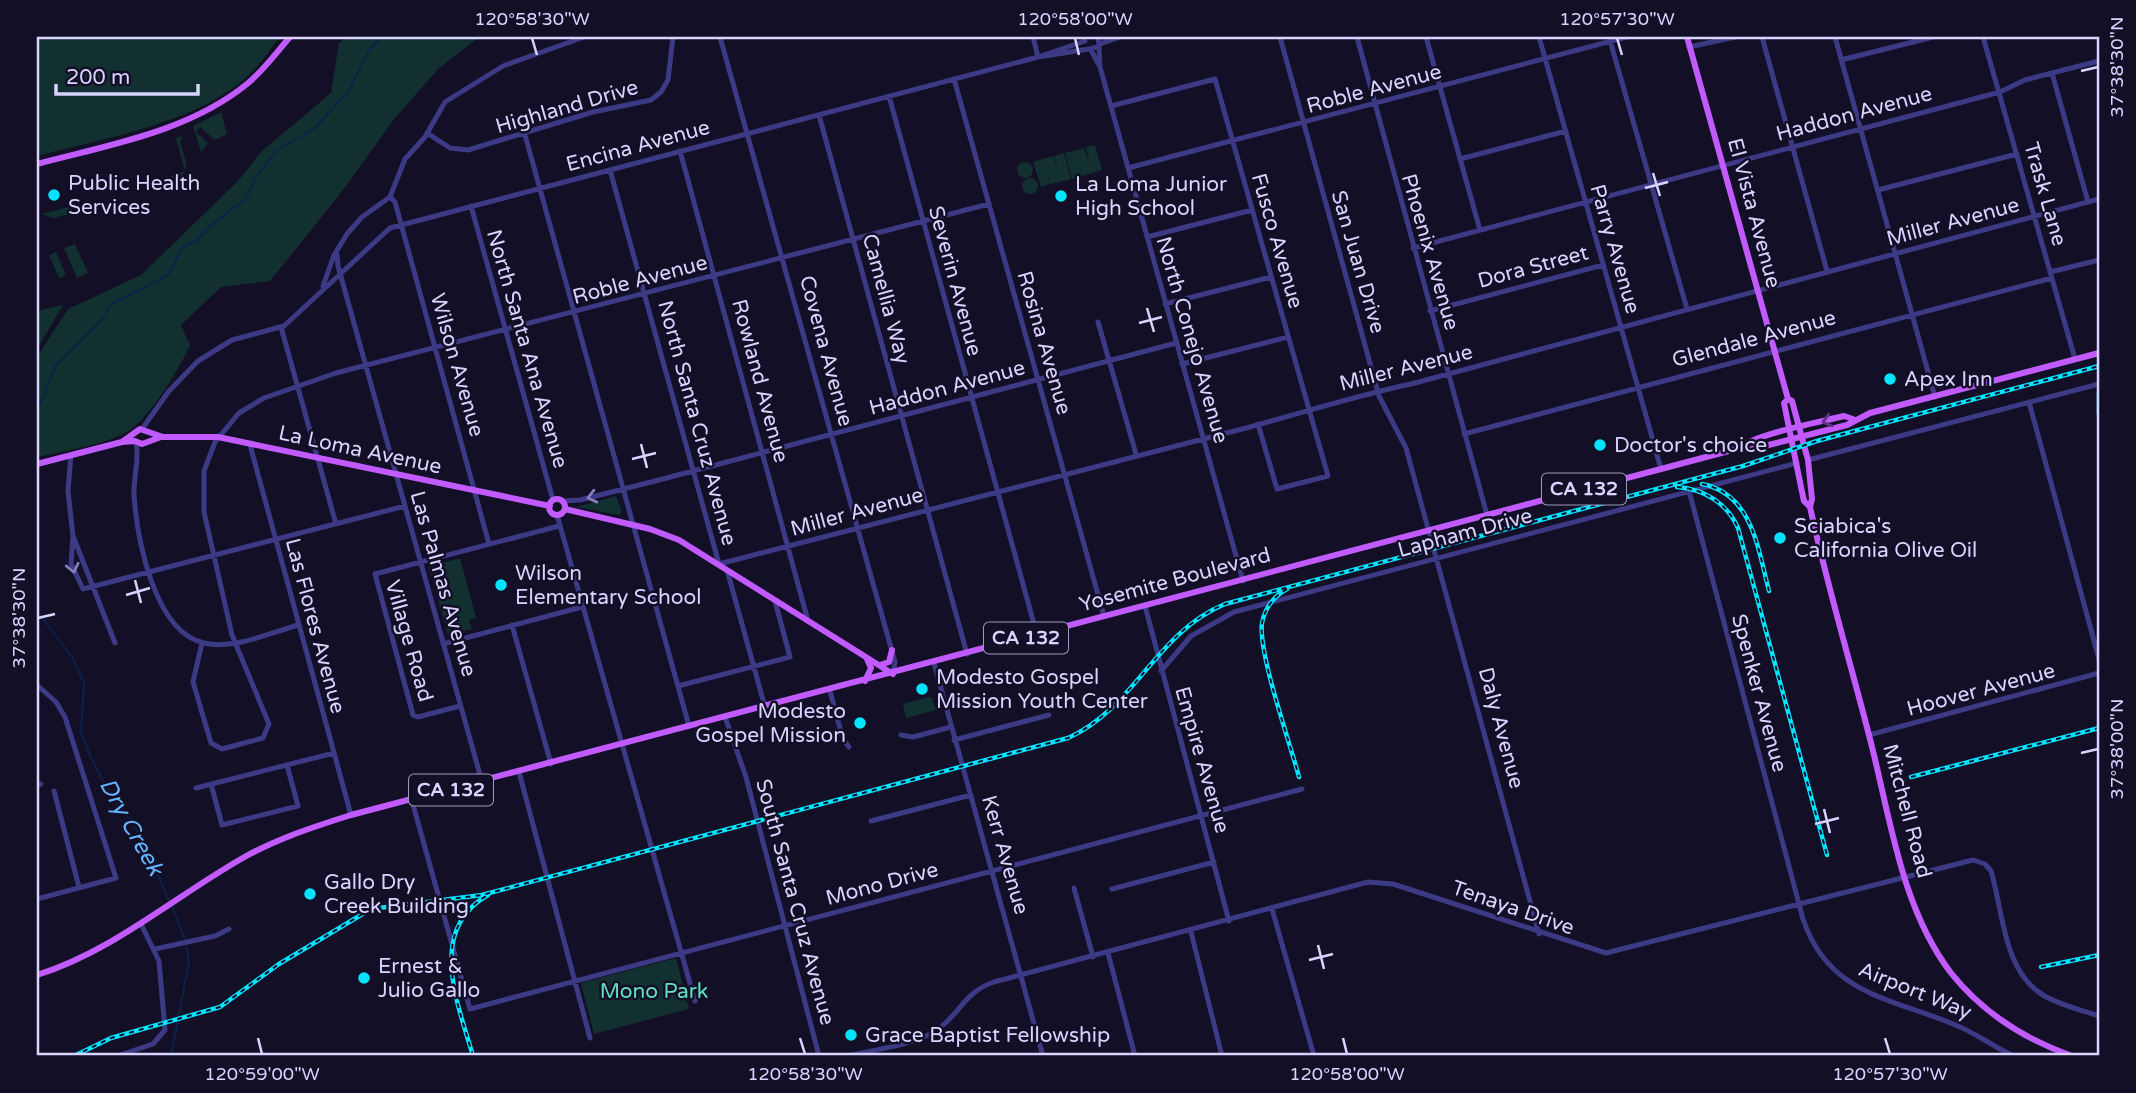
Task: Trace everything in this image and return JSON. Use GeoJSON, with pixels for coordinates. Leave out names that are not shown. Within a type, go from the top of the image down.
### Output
{"type":"FeatureCollection","features":[{"type":"Feature","properties":{"kind":"main road"},"geometry":{"type":"LineString","coordinates":[[37,164],[172,128],[239,90],[261,71],[290,37]]}},
{"type":"Feature","properties":{"kind":"main road","name":"El Vista Avenue"},"geometry":{"type":"LineString","coordinates":[[1686,37],[1788,399],[1793,401],[1802,436]]}},
{"type":"Feature","properties":{"kind":"main road","name":"Yosemite Boulevard"},"geometry":{"type":"LineString","coordinates":[[1740,447],[1749,450],[1847,425],[1853,419],[2099,353]]}},
{"type":"Feature","properties":{"kind":"main road","name":"El Vista Avenue"},"geometry":{"type":"LineString","coordinates":[[1788,399],[1784,403],[1793,439]]}},
{"type":"Feature","properties":{"kind":"main road","name":"Yosemite Boulevard"},"geometry":{"type":"LineString","coordinates":[[37,975],[89,953],[141,924],[269,845],[351,816],[1661,469],[1740,447],[1746,442],[1844,416],[1853,419]]}},
{"type":"Feature","properties":{"kind":"main road"},"geometry":{"type":"LineString","coordinates":[[139,440],[146,432]]}},
{"type":"Feature","properties":{"kind":"main road"},"geometry":{"type":"LineString","coordinates":[[139,440],[146,432]]}},
{"type":"Feature","properties":{"kind":"main road","name":"La Loma Avenue"},"geometry":{"type":"LineString","coordinates":[[146,432],[163,436]]}},
{"type":"Feature","properties":{"kind":"main road","name":"La Loma Avenue"},"geometry":{"type":"LineString","coordinates":[[39,463],[122,442],[163,436],[218,437],[475,491],[551,503],[563,501]]}},
{"type":"Feature","properties":{"kind":"main road","name":"Mitchell Road"},"geometry":{"type":"LineString","coordinates":[[1802,436],[1808,460],[1812,499],[1810,507],[1919,919],[1952,973],[1972,996],[2010,1027],[2072,1056]]}},
{"type":"Feature","properties":{"kind":"main road","name":"Mitchell Road"},"geometry":{"type":"LineString","coordinates":[[1793,439],[1804,501],[1810,507]]}},
{"type":"Feature","properties":{"kind":"main road"},"geometry":{"type":"LineString","coordinates":[[563,501],[565,509]]}},
{"type":"Feature","properties":{"kind":"main road"},"geometry":{"type":"LineString","coordinates":[[551,503],[550,511],[557,515],[565,509],[632,524],[673,537],[893,674]]}},
{"type":"Feature","properties":{"kind":"main road"},"geometry":{"type":"LineString","coordinates":[[877,665],[888,663],[892,650]]}},
{"type":"Feature","properties":{"kind":"main road"},"geometry":{"type":"LineString","coordinates":[[865,681],[871,668],[866,658]]}},
{"type":"Feature","properties":{"kind":"street"},"geometry":{"type":"LineString","coordinates":[[322,289],[337,254],[354,225],[390,197],[405,159],[427,133],[440,107],[470,84],[527,56],[584,37]]}},
{"type":"Feature","properties":{"kind":"street","name":"Highland Drive"},"geometry":{"type":"LineString","coordinates":[[427,133],[450,148],[460,151],[525,135],[589,113],[643,103],[654,98],[668,80],[674,37]]}},
{"type":"Feature","properties":{"kind":"street","name":"Covena Avenue"},"geometry":{"type":"LineString","coordinates":[[720,37],[892,650],[895,663],[893,674]]}},
{"type":"Feature","properties":{"kind":"street"},"geometry":{"type":"LineString","coordinates":[[1033,37],[1038,57]]}},
{"type":"Feature","properties":{"kind":"street"},"geometry":{"type":"LineString","coordinates":[[1098,37],[1106,37]]}},
{"type":"Feature","properties":{"kind":"street","name":"North Conejo Avenue"},"geometry":{"type":"LineString","coordinates":[[1098,37],[1100,67]]}},
{"type":"Feature","properties":{"kind":"street"},"geometry":{"type":"LineString","coordinates":[[1100,45],[1120,37]]}},
{"type":"Feature","properties":{"kind":"street","name":"San Juan Drive"},"geometry":{"type":"LineString","coordinates":[[1280,37],[1378,391],[1406,448],[1429,531]]}},
{"type":"Feature","properties":{"kind":"street","name":"Phoenix Avenue"},"geometry":{"type":"LineString","coordinates":[[1357,37],[1373,105],[1487,515]]}},
{"type":"Feature","properties":{"kind":"street"},"geometry":{"type":"LineString","coordinates":[[1426,37],[1480,230]]}},
{"type":"Feature","properties":{"kind":"street","name":"Parry Avenue"},"geometry":{"type":"LineString","coordinates":[[1539,37],[1661,469]]}},
{"type":"Feature","properties":{"kind":"street","name":"Roble Avenue"},"geometry":{"type":"LineString","coordinates":[[1128,169],[1546,60],[1610,39],[1627,37]]}},
{"type":"Feature","properties":{"kind":"street"},"geometry":{"type":"LineString","coordinates":[[1689,47],[1735,37]]}},
{"type":"Feature","properties":{"kind":"street"},"geometry":{"type":"LineString","coordinates":[[1762,37],[1828,271]]}},
{"type":"Feature","properties":{"kind":"street"},"geometry":{"type":"LineString","coordinates":[[1835,37],[1935,397]]}},
{"type":"Feature","properties":{"kind":"street"},"geometry":{"type":"LineString","coordinates":[[1841,60],[1933,37]]}},
{"type":"Feature","properties":{"kind":"street","name":"Trask Lane"},"geometry":{"type":"LineString","coordinates":[[1983,37],[2075,359]]}},
{"type":"Feature","properties":{"kind":"street","name":"Encina Avenue"},"geometry":{"type":"LineString","coordinates":[[281,327],[386,229],[1038,57],[1086,39]]}},
{"type":"Feature","properties":{"kind":"street","name":"North Conejo Avenue"},"geometry":{"type":"LineString","coordinates":[[1086,39],[1100,67],[1243,580]]}},
{"type":"Feature","properties":{"kind":"street"},"geometry":{"type":"LineString","coordinates":[[1610,39],[1687,309]]}},
{"type":"Feature","properties":{"kind":"street","name":"Encina Avenue"},"geometry":{"type":"LineString","coordinates":[[1038,57],[1100,45]]}},
{"type":"Feature","properties":{"kind":"street","name":"Haddon Avenue"},"geometry":{"type":"LineString","coordinates":[[1413,248],[2000,92],[2052,73],[2099,61]]}},
{"type":"Feature","properties":{"kind":"street"},"geometry":{"type":"LineString","coordinates":[[2052,73],[2088,202]]}},
{"type":"Feature","properties":{"kind":"street","name":"Rosina Avenue"},"geometry":{"type":"LineString","coordinates":[[954,79],[1104,616]]}},
{"type":"Feature","properties":{"kind":"street","name":"Fusco Avenue"},"geometry":{"type":"LineString","coordinates":[[1111,106],[1215,79],[1328,476],[1277,489],[1258,424]]}},
{"type":"Feature","properties":{"kind":"street","name":"Severin Avenue"},"geometry":{"type":"LineString","coordinates":[[888,96],[1037,635]]}},
{"type":"Feature","properties":{"kind":"street","name":"Camellia Way"},"geometry":{"type":"LineString","coordinates":[[819,115],[967,654]]}},
{"type":"Feature","properties":{"kind":"street"},"geometry":{"type":"LineString","coordinates":[[1460,159],[1566,131]]}},
{"type":"Feature","properties":{"kind":"street"},"geometry":{"type":"LineString","coordinates":[[525,135],[621,490],[689,726]]}},
{"type":"Feature","properties":{"kind":"street","name":"Rowland Avenue"},"geometry":{"type":"LineString","coordinates":[[680,151],[808,621]]}},
{"type":"Feature","properties":{"kind":"street"},"geometry":{"type":"LineString","coordinates":[[1878,190],[2017,154]]}},
{"type":"Feature","properties":{"kind":"street","name":"North Santa Cruz Avenue"},"geometry":{"type":"LineString","coordinates":[[610,170],[719,564]]}},
{"type":"Feature","properties":{"kind":"street","name":"Wilson Avenue"},"geometry":{"type":"LineString","coordinates":[[390,197],[401,225],[489,544]]}},
{"type":"Feature","properties":{"kind":"street","name":"Miller Avenue"},"geometry":{"type":"LineString","coordinates":[[719,564],[1136,454],[1309,412],[1343,399],[2099,199]]}},
{"type":"Feature","properties":{"kind":"street","name":"Roble Avenue"},"geometry":{"type":"LineString","coordinates":[[218,437],[231,420],[247,407],[366,366],[989,204]]}},
{"type":"Feature","properties":{"kind":"street","name":"North Santa Ana Avenue"},"geometry":{"type":"LineString","coordinates":[[471,206],[551,503]]}},
{"type":"Feature","properties":{"kind":"street"},"geometry":{"type":"LineString","coordinates":[[1147,237],[1252,210]]}},
{"type":"Feature","properties":{"kind":"street","name":"Las Palmas Avenue"},"geometry":{"type":"LineString","coordinates":[[337,254],[482,782]]}},
{"type":"Feature","properties":{"kind":"street","name":"Glendale Avenue"},"geometry":{"type":"LineString","coordinates":[[1465,433],[2099,260]]}},
{"type":"Feature","properties":{"kind":"street","name":"Dora Street"},"geometry":{"type":"LineString","coordinates":[[1430,311],[1603,265]]}},
{"type":"Feature","properties":{"kind":"street"},"geometry":{"type":"LineString","coordinates":[[1166,304],[1271,277]]}},
{"type":"Feature","properties":{"kind":"street"},"geometry":{"type":"LineString","coordinates":[[1098,322],[1136,454]]}},
{"type":"Feature","properties":{"kind":"street"},"geometry":{"type":"LineString","coordinates":[[146,432],[169,391],[198,361],[232,340],[281,327],[336,524]]}},
{"type":"Feature","properties":{"kind":"street"},"geometry":{"type":"LineString","coordinates":[[1182,364],[1288,337]]}},
{"type":"Feature","properties":{"kind":"street","name":"Haddon Avenue"},"geometry":{"type":"LineString","coordinates":[[563,501],[621,490],[1176,343]]}},
{"type":"Feature","properties":{"kind":"street"},"geometry":{"type":"LineString","coordinates":[[1808,460],[2099,384]]}},
{"type":"Feature","properties":{"kind":"street"},"geometry":{"type":"LineString","coordinates":[[2029,402],[2099,659]]}},
{"type":"Feature","properties":{"kind":"street"},"geometry":{"type":"LineString","coordinates":[[202,643],[194,687],[211,743],[222,749],[263,738],[269,729],[235,642],[212,556],[201,489],[207,460],[218,437]]}},
{"type":"Feature","properties":{"kind":"street"},"geometry":{"type":"LineString","coordinates":[[139,440],[133,490],[136,516],[149,572],[171,622],[202,643],[235,642],[298,625]]}},
{"type":"Feature","properties":{"kind":"street","name":"Las Flores Avenue"},"geometry":{"type":"LineString","coordinates":[[250,445],[351,816]]}},
{"type":"Feature","properties":{"kind":"street"},"geometry":{"type":"LineString","coordinates":[[71,455],[68,491],[73,536],[72,571],[83,589],[405,506]]}},
{"type":"Feature","properties":{"kind":"street","name":"Lapham Drive"},"geometry":{"type":"LineString","coordinates":[[1161,671],[1191,636],[1222,616],[1437,556],[1797,463]]}},
{"type":"Feature","properties":{"kind":"street","name":"Spenker Avenue"},"geometry":{"type":"LineString","coordinates":[[1689,491],[1799,904]]}},
{"type":"Feature","properties":{"kind":"street"},"geometry":{"type":"LineString","coordinates":[[557,515],[620,745],[695,1001]]}},
{"type":"Feature","properties":{"kind":"street"},"geometry":{"type":"LineString","coordinates":[[420,561],[559,526]]}},
{"type":"Feature","properties":{"kind":"street","name":"Daly Avenue"},"geometry":{"type":"LineString","coordinates":[[1429,531],[1539,934]]}},
{"type":"Feature","properties":{"kind":"street"},"geometry":{"type":"LineString","coordinates":[[73,536],[114,643]]}},
{"type":"Feature","properties":{"kind":"street","name":"Village Road"},"geometry":{"type":"LineString","coordinates":[[420,561],[375,575],[413,714],[417,717],[460,706]]}},
{"type":"Feature","properties":{"kind":"street","name":"North Santa Cruz Avenue"},"geometry":{"type":"LineString","coordinates":[[727,570],[765,707]]}},
{"type":"Feature","properties":{"kind":"street"},"geometry":{"type":"LineString","coordinates":[[678,686],[790,657],[775,601]]}},
{"type":"Feature","properties":{"kind":"street","name":"Empire Avenue"},"geometry":{"type":"LineString","coordinates":[[1145,606],[1229,921]]}},
{"type":"Feature","properties":{"kind":"street"},"geometry":{"type":"LineString","coordinates":[[443,643],[582,607]]}},
{"type":"Feature","properties":{"kind":"street"},"geometry":{"type":"LineString","coordinates":[[512,625],[551,764]]}},
{"type":"Feature","properties":{"kind":"street","name":"Kerr Avenue"},"geometry":{"type":"LineString","coordinates":[[934,663],[1023,975],[1043,1056]]}},
{"type":"Feature","properties":{"kind":"street","name":"Hoover Avenue"},"geometry":{"type":"LineString","coordinates":[[1869,735],[2099,673]]}},
{"type":"Feature","properties":{"kind":"street"},"geometry":{"type":"LineString","coordinates":[[37,685],[56,702],[65,717],[116,878],[37,899]]}},
{"type":"Feature","properties":{"kind":"street"},"geometry":{"type":"LineString","coordinates":[[830,691],[843,740],[849,747]]}},
{"type":"Feature","properties":{"kind":"street"},"geometry":{"type":"LineString","coordinates":[[954,740],[1049,715]]}},
{"type":"Feature","properties":{"kind":"street","name":"South Santa Cruz Avenue"},"geometry":{"type":"LineString","coordinates":[[725,717],[742,764],[819,1056]]}},
{"type":"Feature","properties":{"kind":"street"},"geometry":{"type":"LineString","coordinates":[[901,735],[913,737],[951,727]]}},
{"type":"Feature","properties":{"kind":"street"},"geometry":{"type":"LineString","coordinates":[[196,788],[334,753]]}},
{"type":"Feature","properties":{"kind":"street"},"geometry":{"type":"LineString","coordinates":[[211,784],[222,825],[298,806],[287,765]]}},
{"type":"Feature","properties":{"kind":"street"},"geometry":{"type":"LineString","coordinates":[[519,772],[590,1038]]}},
{"type":"Feature","properties":{"kind":"street","name":"Mono Drive"},"geometry":{"type":"LineString","coordinates":[[412,801],[470,1009],[1302,789]]}},
{"type":"Feature","properties":{"kind":"street"},"geometry":{"type":"LineString","coordinates":[[54,791],[79,887]]}},
{"type":"Feature","properties":{"kind":"street"},"geometry":{"type":"LineString","coordinates":[[871,821],[971,795]]}},
{"type":"Feature","properties":{"kind":"street","name":"Tenaya Drive"},"geometry":{"type":"LineString","coordinates":[[848,1056],[928,1035],[946,1022],[963,1000],[977,989],[1359,884],[1385,882],[1597,953],[1615,952],[1973,860],[1985,864],[1992,874],[2013,958],[2027,981],[2052,1000],[2099,1016]]}},
{"type":"Feature","properties":{"kind":"street"},"geometry":{"type":"LineString","coordinates":[[1112,889],[1214,862]]}},
{"type":"Feature","properties":{"kind":"street"},"geometry":{"type":"LineString","coordinates":[[1074,888],[1093,957]]}},
{"type":"Feature","properties":{"kind":"street","name":"Airport Way"},"geometry":{"type":"LineString","coordinates":[[1799,904],[1816,949],[1845,980],[1869,994],[1956,1024],[2014,1056]]}},
{"type":"Feature","properties":{"kind":"street"},"geometry":{"type":"LineString","coordinates":[[1272,909],[1314,1056]]}},
{"type":"Feature","properties":{"kind":"street"},"geometry":{"type":"LineString","coordinates":[[117,1056],[153,1044],[164,1032],[155,949],[141,924]]}},
{"type":"Feature","properties":{"kind":"street"},"geometry":{"type":"LineString","coordinates":[[155,949],[215,936],[229,929]]}},
{"type":"Feature","properties":{"kind":"street"},"geometry":{"type":"LineString","coordinates":[[1191,932],[1223,1056]]}},
{"type":"Feature","properties":{"kind":"street"},"geometry":{"type":"LineString","coordinates":[[1108,953],[1135,1056]]}},
{"type":"Feature","properties":{"kind":"green space"},"geometry":{"type":"Polygon","coordinates":[[[37,37],[280,37],[253,71],[232,89],[207,104],[151,126],[37,156],[37,37]]]}},
{"type":"Feature","properties":{"kind":"green space"},"geometry":{"type":"Polygon","coordinates":[[[347,37],[479,37],[438,69],[395,118],[337,198],[270,281],[221,287],[181,325],[190,345],[166,388],[135,426],[115,438],[37,457],[37,357],[68,309],[141,275],[237,182],[262,151],[331,93],[339,43],[347,37]]]}},
{"type":"Feature","properties":{"kind":"green space"},"geometry":{"type":"Polygon","coordinates":[[[221,112],[227,134],[215,140],[200,127],[196,132],[208,143],[201,152],[193,126],[221,112]]]}},
{"type":"Feature","properties":{"kind":"green space"},"geometry":{"type":"Polygon","coordinates":[[[183,136],[180,141],[186,163],[185,170],[176,138],[183,136]]]}},
{"type":"Feature","properties":{"kind":"green space"},"geometry":{"type":"Polygon","coordinates":[[[1095,145],[1102,170],[1072,179],[1065,153],[1084,148],[1090,165],[1086,147],[1095,145]]]}},
{"type":"Feature","properties":{"kind":"green space"},"geometry":{"type":"Polygon","coordinates":[[[1064,153],[1071,179],[1051,184],[1048,175],[1050,184],[1041,187],[1033,162],[1053,156],[1059,174],[1054,156],[1064,153]]]}},
{"type":"Feature","properties":{"kind":"green space"},"geometry":{"type":"Polygon","coordinates":[[[1025,162],[1031,164],[1031,176],[1025,178],[1019,176],[1017,170],[1019,164],[1025,162]]]}},
{"type":"Feature","properties":{"kind":"green space"},"geometry":{"type":"Polygon","coordinates":[[[184,171],[176,182],[164,183],[163,179],[184,171]]]}},
{"type":"Feature","properties":{"kind":"green space"},"geometry":{"type":"Polygon","coordinates":[[[1030,178],[1036,180],[1036,192],[1030,194],[1024,192],[1022,186],[1024,180],[1030,178]]]}},
{"type":"Feature","properties":{"kind":"green space"},"geometry":{"type":"Polygon","coordinates":[[[80,204],[82,211],[53,218],[42,214],[80,204]]]}},
{"type":"Feature","properties":{"kind":"green space"},"geometry":{"type":"Polygon","coordinates":[[[75,244],[88,273],[77,278],[64,248],[75,244]]]}},
{"type":"Feature","properties":{"kind":"green space"},"geometry":{"type":"Polygon","coordinates":[[[56,252],[66,275],[59,278],[49,255],[56,252]]]}},
{"type":"Feature","properties":{"kind":"green space"},"geometry":{"type":"Polygon","coordinates":[[[63,305],[37,349],[37,311],[63,305]]]}},
{"type":"Feature","properties":{"kind":"green space"},"geometry":{"type":"Polygon","coordinates":[[[616,496],[622,512],[619,515],[577,507],[616,496]]]}},
{"type":"Feature","properties":{"kind":"green space"},"geometry":{"type":"Polygon","coordinates":[[[460,558],[476,618],[469,620],[472,629],[448,635],[429,567],[460,558]]]}},
{"type":"Feature","properties":{"kind":"green space"},"geometry":{"type":"Polygon","coordinates":[[[932,698],[936,710],[906,718],[903,704],[932,698]]]}},
{"type":"Feature","properties":{"kind":"green space","name":"Mono Park"},"geometry":{"type":"Polygon","coordinates":[[[676,958],[689,1009],[594,1034],[581,983],[676,958]]]}},
{"type":"Feature","properties":{"kind":"waterway","name":"Dry Creek"},"geometry":{"type":"LineString","coordinates":[[37,411],[56,365],[104,317],[111,304],[168,275],[183,247],[196,241],[211,225],[246,199],[256,177],[277,150],[314,129],[348,92],[370,49],[382,37]]}},
{"type":"Feature","properties":{"kind":"waterway","name":"Dry Creek"},"geometry":{"type":"LineString","coordinates":[[37,611],[72,657],[84,683],[81,732],[91,758],[103,781],[144,841],[169,901]]}},
{"type":"Feature","properties":{"kind":"waterway","name":"Dry Creek"},"geometry":{"type":"LineString","coordinates":[[172,906],[185,940]]}},
{"type":"Feature","properties":{"kind":"waterway","name":"Dry Creek"},"geometry":{"type":"LineString","coordinates":[[171,1056],[189,962],[186,945]]}},
{"type":"Feature","properties":{"kind":"railway"},"geometry":{"type":"LineString","coordinates":[[74,1056],[111,1038],[220,1007],[279,964],[371,909],[482,895],[1068,738],[1091,725],[1111,708],[1180,633],[1225,604],[1743,466],[1817,441],[2099,366]]}},
{"type":"Feature","properties":{"kind":"railway"},"geometry":{"type":"LineString","coordinates":[[2099,392],[2099,414]]}},
{"type":"Feature","properties":{"kind":"railway"},"geometry":{"type":"LineString","coordinates":[[1702,484],[1719,490],[1743,511],[1756,542],[1769,591]]}},
{"type":"Feature","properties":{"kind":"railway"},"geometry":{"type":"LineString","coordinates":[[1677,487],[1687,488],[1714,499],[1728,511],[1738,528],[1827,855]]}},
{"type":"Feature","properties":{"kind":"railway"},"geometry":{"type":"LineString","coordinates":[[1287,589],[1268,607],[1263,618],[1262,637],[1270,676],[1299,777]]}},
{"type":"Feature","properties":{"kind":"railway"},"geometry":{"type":"LineString","coordinates":[[1911,777],[2099,728]]}},
{"type":"Feature","properties":{"kind":"railway"},"geometry":{"type":"LineString","coordinates":[[473,1056],[455,991],[452,948],[457,928],[469,910],[488,895]]}},
{"type":"Feature","properties":{"kind":"railway"},"geometry":{"type":"LineString","coordinates":[[2041,967],[2099,955]]}},
{"type":"Feature","properties":{"kind":"place","name":"Public Health Services"},"geometry":{"type":"Point","coordinates":[54,195]}},
{"type":"Feature","properties":{"kind":"place","name":"La Loma Junior High School"},"geometry":{"type":"Point","coordinates":[1061,196]}},
{"type":"Feature","properties":{"kind":"place","name":"Apex Inn"},"geometry":{"type":"Point","coordinates":[1890,379]}},
{"type":"Feature","properties":{"kind":"place","name":"Doctor's choice"},"geometry":{"type":"Point","coordinates":[1600,445]}},
{"type":"Feature","properties":{"kind":"place","name":"Sciabica's California Olive Oil"},"geometry":{"type":"Point","coordinates":[1780,538]}},
{"type":"Feature","properties":{"kind":"place","name":"Wilson Elementary School"},"geometry":{"type":"Point","coordinates":[501,585]}},
{"type":"Feature","properties":{"kind":"place","name":"Modesto Gospel Mission Youth Center"},"geometry":{"type":"Point","coordinates":[922,689]}},
{"type":"Feature","properties":{"kind":"place","name":"Modesto Gospel Mission"},"geometry":{"type":"Point","coordinates":[860,723]}},
{"type":"Feature","properties":{"kind":"place","name":"Gallo Dry Creek Building"},"geometry":{"type":"Point","coordinates":[310,894]}},
{"type":"Feature","properties":{"kind":"place","name":"Ernest & Julio Gallo"},"geometry":{"type":"Point","coordinates":[364,978]}},
{"type":"Feature","properties":{"kind":"place","name":"Grace Baptist Fellowship"},"geometry":{"type":"Point","coordinates":[851,1035]}}]}
